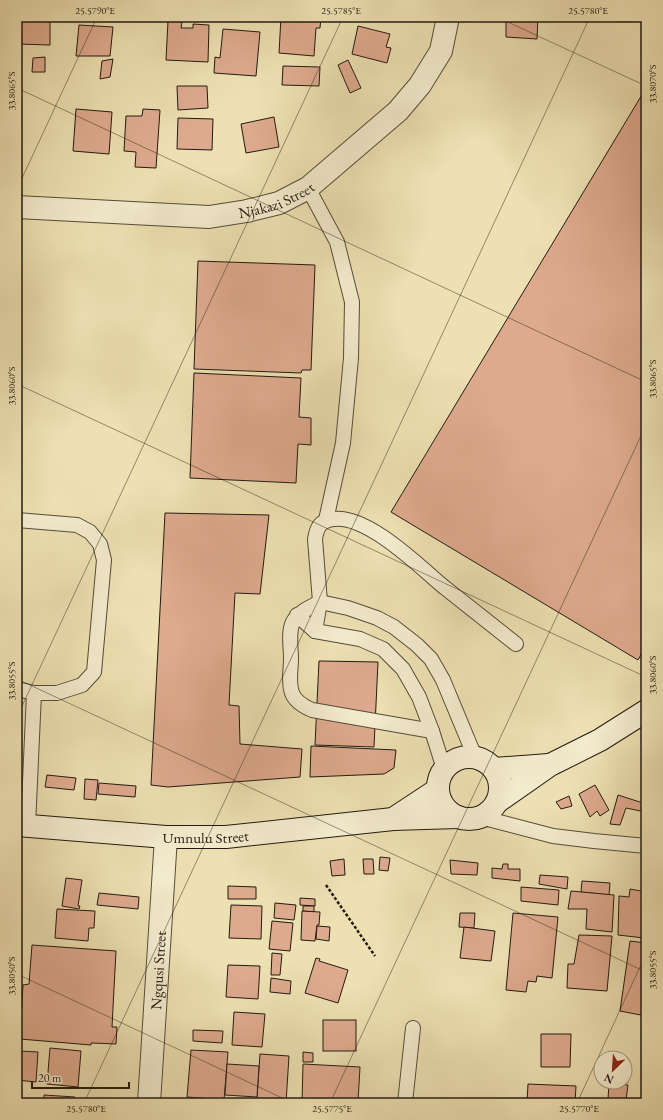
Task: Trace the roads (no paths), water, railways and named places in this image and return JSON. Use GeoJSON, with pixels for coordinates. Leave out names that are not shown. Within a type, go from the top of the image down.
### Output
{"type":"FeatureCollection","features":[{"type":"Feature","properties":{"kind":"street","name":"Njakazi Street"},"geometry":{"type":"LineString","coordinates":[[17,207],[208,217],[247,212],[279,203],[308,188],[398,111],[420,85],[441,51],[448,17]]}},
{"type":"Feature","properties":{"kind":"street"},"geometry":{"type":"LineString","coordinates":[[497,802],[500,791],[499,779],[494,769],[486,761],[475,757],[464,757],[453,761],[444,769],[439,779],[437,790],[441,801],[448,811],[458,817],[469,819],[480,817],[490,811],[497,802],[550,765],[600,740],[646,711]]}},
{"type":"Feature","properties":{"kind":"street"},"geometry":{"type":"LineString","coordinates":[[494,769],[550,765]]}},
{"type":"Feature","properties":{"kind":"street","name":"Umnulu Street"},"geometry":{"type":"LineString","coordinates":[[393,819],[437,790]]}},
{"type":"Feature","properties":{"kind":"street","name":"Umnulu Street"},"geometry":{"type":"LineString","coordinates":[[22,825],[166,837],[226,837],[393,819],[458,817]]}},
{"type":"Feature","properties":{"kind":"street","name":"Ngqusi Street"},"geometry":{"type":"LineString","coordinates":[[149,1103],[166,837]]}},
{"type":"Feature","properties":{"kind":"lane"},"geometry":{"type":"LineString","coordinates":[[308,188],[337,242],[352,302],[352,358],[343,443],[326,520]]}},
{"type":"Feature","properties":{"kind":"lane"},"geometry":{"type":"LineString","coordinates":[[315,631],[320,602],[315,539],[320,525],[326,520],[338,518],[355,522],[376,532],[407,555],[443,586],[516,644]]}},
{"type":"Feature","properties":{"kind":"lane"},"geometry":{"type":"LineString","coordinates":[[17,520],[77,525],[90,532],[100,544],[104,560],[94,672],[82,685],[57,693],[34,693],[17,689]]}},
{"type":"Feature","properties":{"kind":"lane"},"geometry":{"type":"LineString","coordinates":[[432,731],[312,710],[302,705],[292,694],[290,678],[290,631],[292,622],[297,615],[320,602],[348,608],[377,618],[394,627],[417,645],[431,659],[443,680],[475,757]]}},
{"type":"Feature","properties":{"kind":"lane"},"geometry":{"type":"LineString","coordinates":[[297,615],[315,631],[360,639],[383,650],[403,669],[419,698],[432,731],[444,769]]}},
{"type":"Feature","properties":{"kind":"lane"},"geometry":{"type":"LineString","coordinates":[[22,825],[34,693]]}},
{"type":"Feature","properties":{"kind":"lane"},"geometry":{"type":"LineString","coordinates":[[480,817],[553,836],[646,846]]}},
{"type":"Feature","properties":{"kind":"lane"},"geometry":{"type":"LineString","coordinates":[[405,1103],[413,1028]]}}]}
